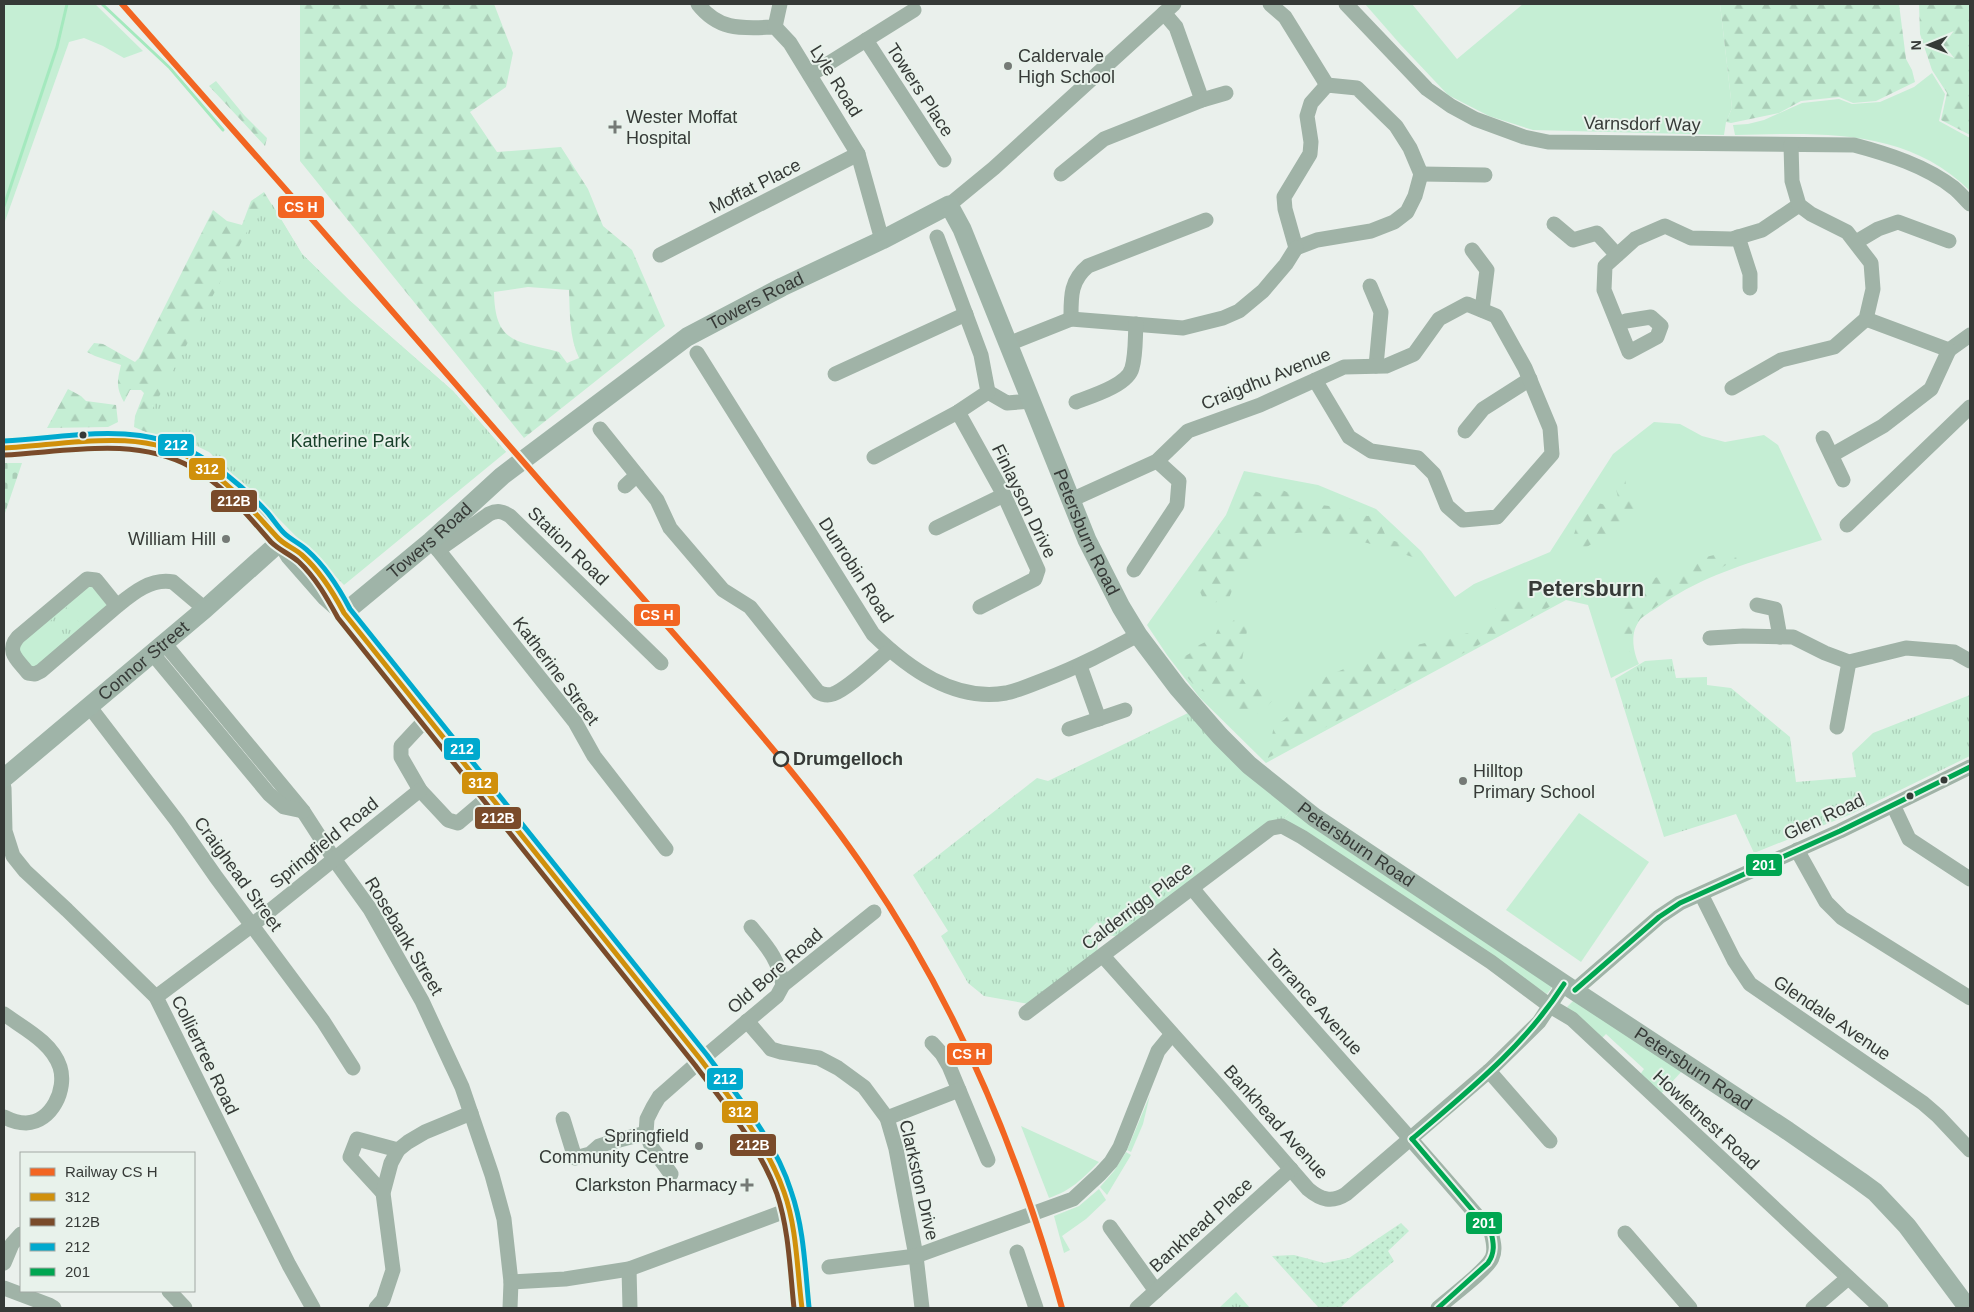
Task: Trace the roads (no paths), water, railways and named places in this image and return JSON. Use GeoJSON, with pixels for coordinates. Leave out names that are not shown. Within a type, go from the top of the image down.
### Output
{"type":"FeatureCollection","features":[{"type":"Feature","properties":{"kind":"main road","name":"Towers Road"},"geometry":{"type":"LineString","coordinates":[[344,613],[434,546],[502,476],[599,405],[687,337],[782,287],[882,240],[949,205]]}},
{"type":"Feature","properties":{"kind":"main road","name":"Petersburn Road"},"geometry":{"type":"LineString","coordinates":[[949,205],[962,229],[1071,500],[1107,581],[1138,634],[1178,688],[1220,736],[1290,799],[1860,1181],[1881,1199],[1911,1231],[1968,1308]]}},
{"type":"Feature","properties":{"kind":"main road"},"geometry":{"type":"LineString","coordinates":[[4,448],[91,440],[148,443],[182,454],[221,479],[260,516],[281,541],[296,550],[327,583],[344,613],[491,795],[741,1113],[770,1162],[784,1192],[797,1257],[802,1308]]}},
{"type":"Feature","properties":{"kind":"main road","name":"Connor Street"},"geometry":{"type":"LineString","coordinates":[[4,778],[204,609],[281,541]]}},
{"type":"Feature","properties":{"kind":"street"},"geometry":{"type":"LineString","coordinates":[[698,4],[712,18],[736,28],[775,28],[780,4]]}},
{"type":"Feature","properties":{"kind":"street"},"geometry":{"type":"LineString","coordinates":[[1270,4],[1285,17],[1327,85]]}},
{"type":"Feature","properties":{"kind":"street","name":"Varnsdorf Way"},"geometry":{"type":"LineString","coordinates":[[1346,4],[1427,89],[1450,106],[1497,128],[1548,142],[1854,145],[1877,151],[1920,168],[1953,188],[1970,204]]}},
{"type":"Feature","properties":{"kind":"street"},"geometry":{"type":"LineString","coordinates":[[1169,9],[1202,100]]}},
{"type":"Feature","properties":{"kind":"street","name":"Towers Road"},"geometry":{"type":"LineString","coordinates":[[949,205],[994,168],[1169,9]]}},
{"type":"Feature","properties":{"kind":"street"},"geometry":{"type":"LineString","coordinates":[[810,75],[914,10]]}},
{"type":"Feature","properties":{"kind":"street","name":"Lyle Road"},"geometry":{"type":"LineString","coordinates":[[775,28],[790,43],[858,154],[882,240]]}},
{"type":"Feature","properties":{"kind":"street","name":"Towers Place"},"geometry":{"type":"LineString","coordinates":[[866,40],[944,160]]}},
{"type":"Feature","properties":{"kind":"street"},"geometry":{"type":"LineString","coordinates":[[1008,344],[1071,319],[1183,328],[1204,324],[1239,311],[1263,291],[1286,264],[1296,248],[1317,240],[1371,231],[1394,222],[1407,212],[1421,174],[1410,148],[1396,126],[1357,88],[1327,85]]}},
{"type":"Feature","properties":{"kind":"street"},"geometry":{"type":"LineString","coordinates":[[1296,248],[1285,209],[1284,198],[1310,154],[1311,142],[1307,116],[1310,103],[1327,85]]}},
{"type":"Feature","properties":{"kind":"street"},"geometry":{"type":"LineString","coordinates":[[1061,174],[1104,139],[1202,100],[1226,93]]}},
{"type":"Feature","properties":{"kind":"street"},"geometry":{"type":"LineString","coordinates":[[1732,388],[1781,360],[1834,346],[1866,319],[1873,289],[1871,263],[1847,232],[1811,214],[1799,205],[1792,181],[1791,145]]}},
{"type":"Feature","properties":{"kind":"street","name":"Moffat Place"},"geometry":{"type":"LineString","coordinates":[[668,256],[858,154]]}},
{"type":"Feature","properties":{"kind":"street"},"geometry":{"type":"LineString","coordinates":[[1421,174],[1485,175]]}},
{"type":"Feature","properties":{"kind":"street"},"geometry":{"type":"LineString","coordinates":[[1626,321],[1652,317],[1660,326],[1657,336],[1629,352],[1604,290],[1605,266],[1635,239],[1665,226],[1691,238],[1732,239],[1762,230],[1799,205]]}},
{"type":"Feature","properties":{"kind":"street"},"geometry":{"type":"LineString","coordinates":[[1071,319],[1074,283],[1078,273],[1088,266],[1206,220]]}},
{"type":"Feature","properties":{"kind":"street"},"geometry":{"type":"LineString","coordinates":[[1856,242],[1878,228],[1898,222],[1949,241]]}},
{"type":"Feature","properties":{"kind":"street"},"geometry":{"type":"LineString","coordinates":[[1554,224],[1573,240],[1597,234],[1617,255]]}},
{"type":"Feature","properties":{"kind":"street"},"geometry":{"type":"LineString","coordinates":[[937,237],[981,355],[988,392],[1007,403],[1032,401]]}},
{"type":"Feature","properties":{"kind":"street"},"geometry":{"type":"LineString","coordinates":[[1738,237],[1750,274],[1750,288]]}},
{"type":"Feature","properties":{"kind":"street"},"geometry":{"type":"LineString","coordinates":[[1315,380],[1349,437],[1371,451],[1418,458],[1434,474],[1447,506],[1463,520],[1497,517],[1552,454],[1550,428],[1530,380],[1496,316],[1482,310],[1487,270],[1472,250]]}},
{"type":"Feature","properties":{"kind":"street"},"geometry":{"type":"LineString","coordinates":[[1370,286],[1381,312],[1376,366]]}},
{"type":"Feature","properties":{"kind":"street","name":"Craigdhu Avenue"},"geometry":{"type":"LineString","coordinates":[[1071,500],[1157,461],[1188,431],[1260,405],[1344,367],[1386,366],[1414,354],[1439,319],[1467,304],[1482,310]]}},
{"type":"Feature","properties":{"kind":"street"},"geometry":{"type":"LineString","coordinates":[[835,374],[966,314]]}},
{"type":"Feature","properties":{"kind":"street"},"geometry":{"type":"LineString","coordinates":[[1866,319],[1949,350]]}},
{"type":"Feature","properties":{"kind":"street"},"geometry":{"type":"LineString","coordinates":[[1076,402],[1113,387],[1129,376],[1132,368],[1136,324]]}},
{"type":"Feature","properties":{"kind":"street"},"geometry":{"type":"LineString","coordinates":[[1832,455],[1882,426],[1931,389],[1949,350],[1970,335]]}},
{"type":"Feature","properties":{"kind":"street","name":"Dunrobin Road"},"geometry":{"type":"LineString","coordinates":[[697,353],[872,634],[912,668],[945,686],[972,693],[990,694],[1007,692],[1080,666],[1138,634]]}},
{"type":"Feature","properties":{"kind":"street"},"geometry":{"type":"LineString","coordinates":[[1465,431],[1483,409],[1530,380]]}},
{"type":"Feature","properties":{"kind":"street"},"geometry":{"type":"LineString","coordinates":[[874,457],[958,412],[988,392]]}},
{"type":"Feature","properties":{"kind":"street"},"geometry":{"type":"LineString","coordinates":[[1847,525],[1970,407]]}},
{"type":"Feature","properties":{"kind":"street","name":"Finlayson Drive"},"geometry":{"type":"LineString","coordinates":[[958,412],[1004,495],[1038,570],[1035,579],[980,607]]}},
{"type":"Feature","properties":{"kind":"street"},"geometry":{"type":"LineString","coordinates":[[600,430],[657,500],[670,528],[676,536],[723,590],[750,607],[818,692],[824,696],[841,689],[890,650]]}},
{"type":"Feature","properties":{"kind":"street"},"geometry":{"type":"LineString","coordinates":[[1824,438],[1843,480]]}},
{"type":"Feature","properties":{"kind":"street"},"geometry":{"type":"LineString","coordinates":[[1134,570],[1177,505],[1179,481],[1157,461]]}},
{"type":"Feature","properties":{"kind":"street"},"geometry":{"type":"LineString","coordinates":[[625,486],[637,475]]}},
{"type":"Feature","properties":{"kind":"street"},"geometry":{"type":"LineString","coordinates":[[936,528],[1004,495]]}},
{"type":"Feature","properties":{"kind":"street","name":"Station Road"},"geometry":{"type":"LineString","coordinates":[[434,546],[489,514],[495,511],[503,511],[661,663]]}},
{"type":"Feature","properties":{"kind":"street","name":"Katherine Street"},"geometry":{"type":"LineString","coordinates":[[434,546],[575,722],[594,756],[666,849]]}},
{"type":"Feature","properties":{"kind":"street"},"geometry":{"type":"LineString","coordinates":[[117,606],[96,580],[87,579],[18,637],[8,650],[28,673],[35,674],[135,592],[151,584],[166,581],[173,582],[204,609]]}},
{"type":"Feature","properties":{"kind":"street"},"geometry":{"type":"LineString","coordinates":[[1757,605],[1775,609],[1780,637]]}},
{"type":"Feature","properties":{"kind":"street"},"geometry":{"type":"LineString","coordinates":[[1710,638],[1743,636],[1793,637],[1825,653],[1849,662],[1906,648],[1954,652],[1970,661]]}},
{"type":"Feature","properties":{"kind":"street","name":"Rosebank Street"},"geometry":{"type":"LineString","coordinates":[[158,648],[303,811],[375,918],[422,1001],[462,1087],[492,1175],[504,1219],[511,1282],[510,1308]]}},
{"type":"Feature","properties":{"kind":"street"},"geometry":{"type":"LineString","coordinates":[[1837,727],[1849,662]]}},
{"type":"Feature","properties":{"kind":"street"},"geometry":{"type":"LineString","coordinates":[[1080,666],[1099,718]]}},
{"type":"Feature","properties":{"kind":"street","name":"Craighead Street"},"geometry":{"type":"LineString","coordinates":[[89,706],[178,821],[200,855],[323,1021],[353,1068]]}},
{"type":"Feature","properties":{"kind":"street"},"geometry":{"type":"LineString","coordinates":[[1069,729],[1125,710]]}},
{"type":"Feature","properties":{"kind":"street"},"geometry":{"type":"LineString","coordinates":[[428,717],[402,746],[401,756],[420,790],[448,820],[458,823],[491,795]]}},
{"type":"Feature","properties":{"kind":"street","name":"Glen Road"},"geometry":{"type":"LineString","coordinates":[[1569,987],[1659,917],[1680,903],[1893,805],[1970,767]]}},
{"type":"Feature","properties":{"kind":"street","name":"Colliertree Road"},"geometry":{"type":"LineString","coordinates":[[4,788],[5,831],[8,856],[68,910],[156,997],[284,1256],[313,1308]]}},
{"type":"Feature","properties":{"kind":"street","name":"Springfield Road"},"geometry":{"type":"LineString","coordinates":[[156,997],[252,926],[420,790]]}},
{"type":"Feature","properties":{"kind":"street"},"geometry":{"type":"LineString","coordinates":[[1893,805],[1909,839],[1970,879]]}},
{"type":"Feature","properties":{"kind":"street","name":"Howletnest Road"},"geometry":{"type":"LineString","coordinates":[[1271,828],[1282,826],[1302,837],[1491,962],[1550,1006],[1572,1019],[1881,1308]]}},
{"type":"Feature","properties":{"kind":"street","name":"Calderrigg Place"},"geometry":{"type":"LineString","coordinates":[[1026,1013],[1271,828]]}},
{"type":"Feature","properties":{"kind":"street"},"geometry":{"type":"LineString","coordinates":[[1797,850],[1826,902],[1842,918],[1970,998]]}},
{"type":"Feature","properties":{"kind":"street","name":"Torrance Avenue"},"geometry":{"type":"LineString","coordinates":[[1192,888],[1254,964],[1412,1139],[1491,1232],[1495,1246],[1492,1258],[1484,1268],[1438,1308]]}},
{"type":"Feature","properties":{"kind":"street","name":"Glendale Avenue"},"geometry":{"type":"LineString","coordinates":[[1701,894],[1734,960],[1750,984],[1923,1103],[1970,1150]]}},
{"type":"Feature","properties":{"kind":"street","name":"Old Bore Road"},"geometry":{"type":"LineString","coordinates":[[646,1133],[647,1119],[659,1097],[777,996],[783,985],[874,912]]}},
{"type":"Feature","properties":{"kind":"street"},"geometry":{"type":"LineString","coordinates":[[751,927],[771,952],[780,967],[783,985]]}},
{"type":"Feature","properties":{"kind":"street","name":"Bankhead Avenue"},"geometry":{"type":"LineString","coordinates":[[1103,956],[1315,1195],[1331,1200],[1339,1198],[1412,1139],[1489,1071],[1539,1022],[1550,1006],[1569,987]]}},
{"type":"Feature","properties":{"kind":"street"},"geometry":{"type":"LineString","coordinates":[[4,1014],[51,1050],[60,1067],[62,1086],[56,1103],[39,1120],[26,1123],[4,1117]]}},
{"type":"Feature","properties":{"kind":"street","name":"Clarkston Drive"},"geometry":{"type":"LineString","coordinates":[[747,1021],[771,1049],[819,1058],[838,1068],[864,1087],[887,1118],[896,1149],[916,1256],[922,1308]]}},
{"type":"Feature","properties":{"kind":"street"},"geometry":{"type":"LineString","coordinates":[[829,1267],[916,1256],[1056,1207],[1079,1195],[1111,1162],[1126,1136],[1158,1052],[1172,1034]]}},
{"type":"Feature","properties":{"kind":"street"},"geometry":{"type":"LineString","coordinates":[[932,1043],[942,1054],[949,1066],[988,1160]]}},
{"type":"Feature","properties":{"kind":"street"},"geometry":{"type":"LineString","coordinates":[[1489,1071],[1550,1141]]}},
{"type":"Feature","properties":{"kind":"street"},"geometry":{"type":"LineString","coordinates":[[887,1118],[959,1090]]}},
{"type":"Feature","properties":{"kind":"street"},"geometry":{"type":"LineString","coordinates":[[376,1308],[383,1300],[393,1270],[383,1193],[391,1163],[398,1150],[425,1132],[471,1113]]}},
{"type":"Feature","properties":{"kind":"street"},"geometry":{"type":"LineString","coordinates":[[563,1119],[574,1158],[590,1154],[599,1146],[646,1133],[652,1148],[671,1174]]}},
{"type":"Feature","properties":{"kind":"street"},"geometry":{"type":"LineString","coordinates":[[383,1193],[350,1157],[357,1139],[398,1150]]}},
{"type":"Feature","properties":{"kind":"street","name":"Bankhead Place"},"geometry":{"type":"LineString","coordinates":[[1137,1308],[1291,1169]]}},
{"type":"Feature","properties":{"kind":"street"},"geometry":{"type":"LineString","coordinates":[[511,1282],[565,1279],[629,1270],[788,1210]]}},
{"type":"Feature","properties":{"kind":"street"},"geometry":{"type":"LineString","coordinates":[[1110,1227],[1156,1291]]}},
{"type":"Feature","properties":{"kind":"street"},"geometry":{"type":"LineString","coordinates":[[4,1263],[12,1244],[20,1235]]}},
{"type":"Feature","properties":{"kind":"street"},"geometry":{"type":"LineString","coordinates":[[1634,1236],[1690,1308]]}},
{"type":"Feature","properties":{"kind":"street"},"geometry":{"type":"LineString","coordinates":[[1018,1252],[1036,1308]]}},
{"type":"Feature","properties":{"kind":"street"},"geometry":{"type":"LineString","coordinates":[[629,1270],[630,1308]]}},
{"type":"Feature","properties":{"kind":"street"},"geometry":{"type":"LineString","coordinates":[[1813,1308],[1848,1278]]}},
{"type":"Feature","properties":{"kind":"street"},"geometry":{"type":"LineString","coordinates":[[4,1288],[43,1305]]}},
{"type":"Feature","properties":{"kind":"street"},"geometry":{"type":"LineString","coordinates":[[170,1292],[185,1308]]}},
{"type":"Feature","properties":{"kind":"waterway"},"geometry":{"type":"LineString","coordinates":[[4,206],[57,47],[67,4]]}},
{"type":"Feature","properties":{"kind":"waterway"},"geometry":{"type":"LineString","coordinates":[[102,4],[170,68],[223,130]]}},
{"type":"Feature","properties":{"kind":"place","name":"Caldervale High School"},"geometry":{"type":"Point","coordinates":[1008,66]}},
{"type":"Feature","properties":{"kind":"place","name":"Wester Moffat Hospital"},"geometry":{"type":"Point","coordinates":[615,127]}},
{"type":"Feature","properties":{"kind":"place","name":"William Hill"},"geometry":{"type":"Point","coordinates":[226,539]}},
{"type":"Feature","properties":{"kind":"place","name":"Drumgelloch"},"geometry":{"type":"Point","coordinates":[781,759]}},
{"type":"Feature","properties":{"kind":"place","name":"Hilltop Primary School"},"geometry":{"type":"Point","coordinates":[1463,781]}},
{"type":"Feature","properties":{"kind":"place","name":"Springfield Community Centre"},"geometry":{"type":"Point","coordinates":[699,1146]}},
{"type":"Feature","properties":{"kind":"place","name":"Clarkston Pharmacy"},"geometry":{"type":"Point","coordinates":[747,1185]}},
{"type":"Feature","properties":{"kind":"district","name":"Petersburn"},"geometry":{"type":"Point","coordinates":[1586,588]}},
{"type":"Feature","properties":{"kind":"park label","name":"Katherine Park"},"geometry":{"type":"Point","coordinates":[350,441]}}]}
